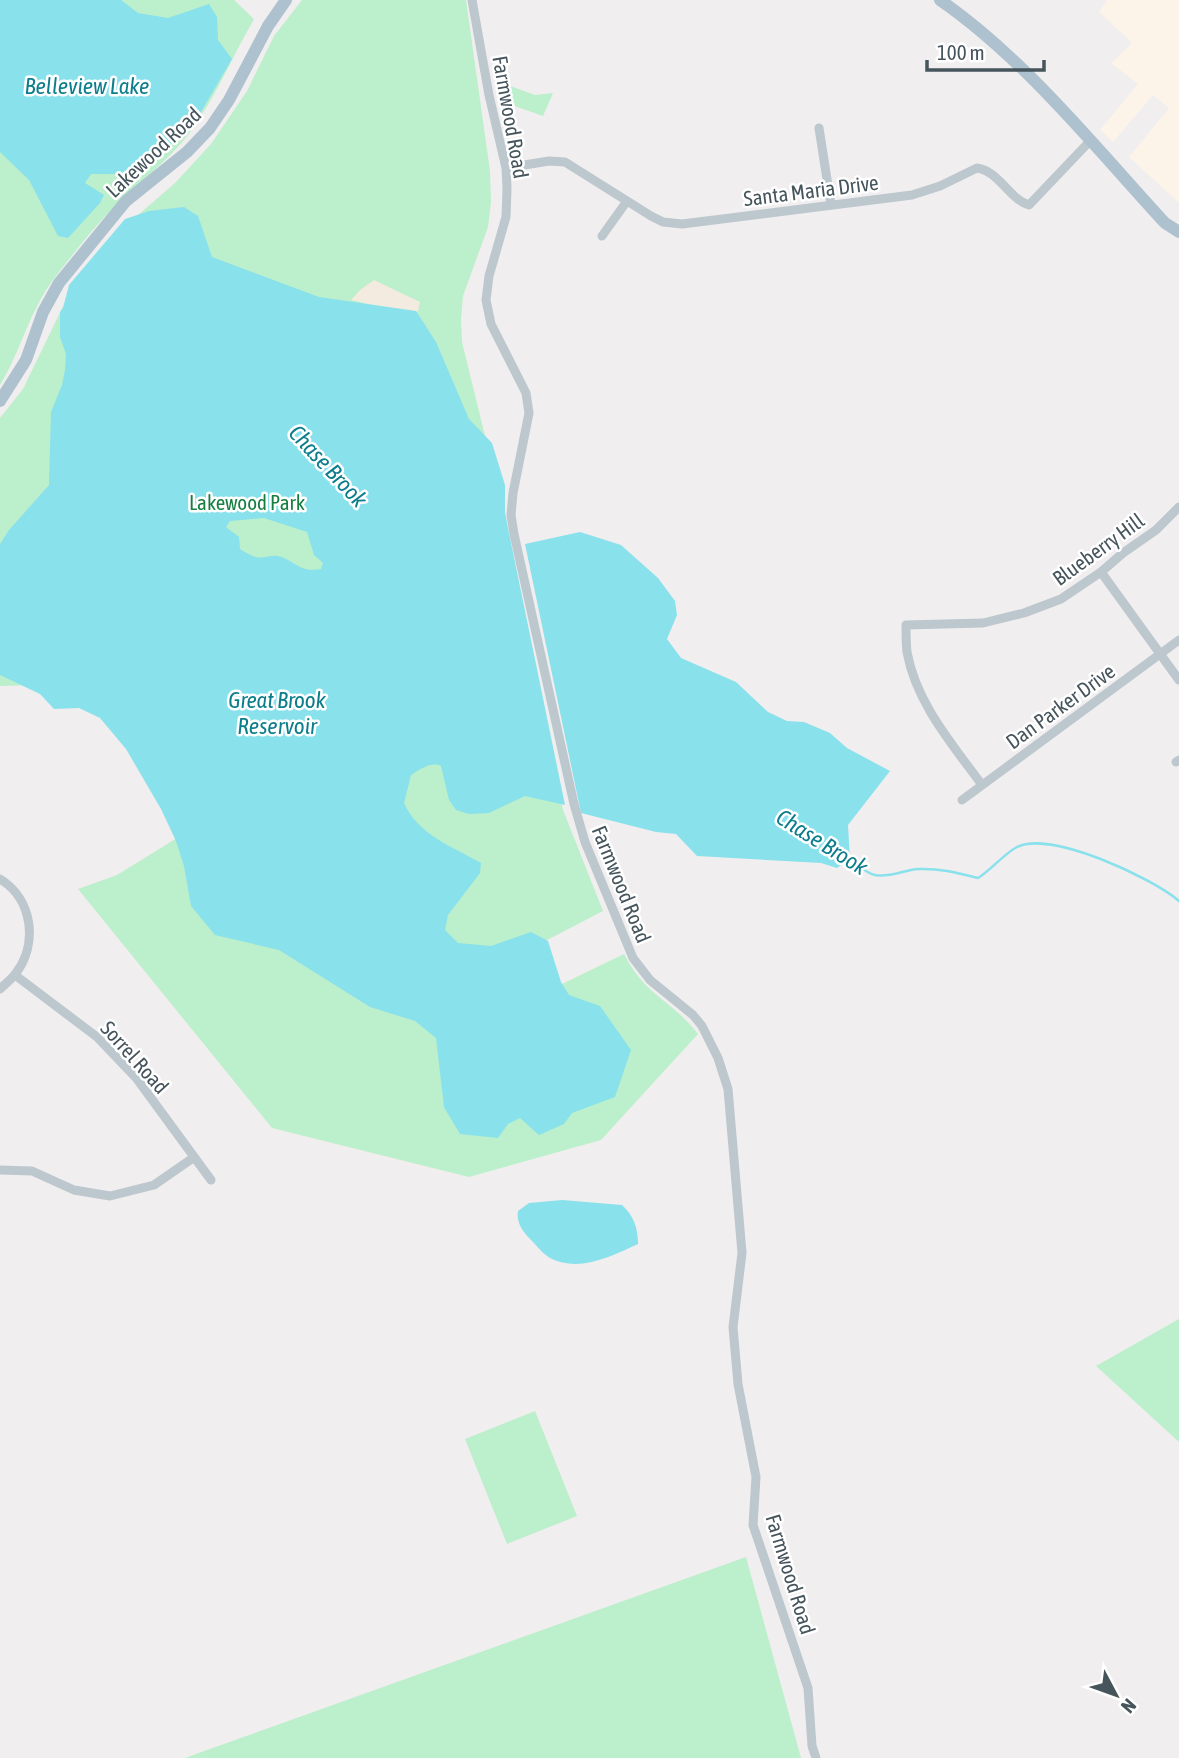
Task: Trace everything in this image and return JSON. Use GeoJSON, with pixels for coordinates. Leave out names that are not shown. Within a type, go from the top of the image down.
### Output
{"type":"FeatureCollection","features":[{"type":"Feature","properties":{"kind":"main road","name":"Lakewood Road"},"geometry":{"type":"LineString","coordinates":[[0,401],[26,360],[43,312],[59,283],[132,195],[187,152],[210,128],[229,100],[268,26],[286,0]]}},
{"type":"Feature","properties":{"kind":"main road"},"geometry":{"type":"LineString","coordinates":[[940,0],[989,39],[1090,141],[1165,223],[1179,232]]}},
{"type":"Feature","properties":{"kind":"street","name":"Farmwood Road"},"geometry":{"type":"LineString","coordinates":[[472,0],[508,188],[506,216],[489,276],[486,300],[491,324],[526,393],[529,413],[513,493],[511,515],[514,534],[574,804],[585,842],[633,958],[650,980],[693,1015],[702,1026],[718,1058],[728,1089],[742,1253],[733,1327],[738,1384],[755,1477],[753,1525],[808,1688],[812,1746],[816,1758]]}},
{"type":"Feature","properties":{"kind":"street"},"geometry":{"type":"LineString","coordinates":[[819,128],[831,205]]}},
{"type":"Feature","properties":{"kind":"street","name":"Santa Maria Drive"},"geometry":{"type":"LineString","coordinates":[[506,168],[549,161],[565,162],[657,219],[675,224],[919,193],[977,168],[988,171],[1021,202],[1029,205],[1090,141]]}},
{"type":"Feature","properties":{"kind":"street"},"geometry":{"type":"LineString","coordinates":[[602,236],[627,201]]}},
{"type":"Feature","properties":{"kind":"street","name":"Blueberry Hill"},"geometry":{"type":"LineString","coordinates":[[982,785],[935,720],[918,689],[907,652],[906,625],[983,623],[1024,613],[1061,599],[1156,530],[1179,507]]}},
{"type":"Feature","properties":{"kind":"street"},"geometry":{"type":"LineString","coordinates":[[1101,572],[1179,680]]}},
{"type":"Feature","properties":{"kind":"street","name":"Dan Parker Drive"},"geometry":{"type":"LineString","coordinates":[[962,800],[1179,640]]}},
{"type":"Feature","properties":{"kind":"street"},"geometry":{"type":"LineString","coordinates":[[0,879],[19,898],[29,918],[30,940],[16,975],[0,989]]}},
{"type":"Feature","properties":{"kind":"street","name":"Sorrel Road"},"geometry":{"type":"LineString","coordinates":[[16,975],[97,1037],[137,1079],[211,1180]]}},
{"type":"Feature","properties":{"kind":"street"},"geometry":{"type":"LineString","coordinates":[[0,1170],[32,1171],[74,1190],[110,1196],[132,1193],[154,1185],[193,1158]]}},
{"type":"Feature","properties":{"kind":"shaded area"},"geometry":{"type":"Polygon","coordinates":[[[1107,0],[1179,0],[1179,203],[1129,157],[1169,108],[1153,95],[1113,142],[1100,130],[1138,84],[1111,63],[1132,43],[1099,12],[1107,0]]]}},
{"type":"Feature","properties":{"kind":"green space","name":"Belleview Lake"},"geometry":{"type":"Polygon","coordinates":[[[0,0],[234,0],[254,19],[215,92],[188,135],[107,214],[53,280],[38,305],[0,385],[0,0]]]}},
{"type":"Feature","properties":{"kind":"green space","name":"Great Brook Reservoir"},"geometry":{"type":"Polygon","coordinates":[[[302,0],[466,0],[490,171],[491,202],[488,227],[463,296],[462,342],[497,485],[563,810],[603,911],[497,966],[535,997],[624,954],[641,980],[679,1013],[698,1034],[601,1140],[469,1177],[272,1128],[78,889],[117,875],[185,833],[102,705],[33,685],[0,686],[0,418],[23,389],[68,296],[130,222],[175,183],[211,144],[247,91],[274,36],[302,0]]]}},
{"type":"Feature","properties":{"kind":"green space"},"geometry":{"type":"Polygon","coordinates":[[[496,81],[535,95],[553,93],[543,116],[500,101],[496,81]]]}},
{"type":"Feature","properties":{"kind":"green space"},"geometry":{"type":"Polygon","coordinates":[[[1179,1319],[1179,1442],[1096,1366],[1179,1319]]]}},
{"type":"Feature","properties":{"kind":"green space"},"geometry":{"type":"Polygon","coordinates":[[[535,1411],[577,1516],[507,1544],[465,1439],[535,1411]]]}},
{"type":"Feature","properties":{"kind":"green space"},"geometry":{"type":"Polygon","coordinates":[[[746,1557],[801,1758],[185,1758],[746,1557]]]}},
{"type":"Feature","properties":{"kind":"sand"},"geometry":{"type":"Polygon","coordinates":[[[374,280],[420,302],[418,311],[411,314],[351,300],[374,280]]]}},
{"type":"Feature","properties":{"kind":"water","name":"Belleview Lake"},"geometry":{"type":"Polygon","coordinates":[[[0,0],[121,0],[138,13],[168,18],[209,4],[217,17],[218,40],[232,59],[201,112],[175,142],[123,174],[91,174],[85,183],[104,195],[68,238],[58,236],[29,180],[0,152],[0,0]]]}},
{"type":"Feature","properties":{"kind":"water","name":"Great Brook Reservoir"},"geometry":{"type":"Polygon","coordinates":[[[184,207],[198,216],[212,257],[319,297],[416,311],[436,342],[469,419],[492,443],[505,485],[505,512],[565,805],[525,796],[489,813],[469,814],[456,810],[449,800],[441,766],[437,765],[425,767],[411,775],[404,803],[410,814],[427,832],[481,863],[480,873],[448,915],[445,930],[458,943],[491,946],[531,932],[548,941],[561,982],[569,995],[600,1006],[631,1050],[615,1097],[572,1113],[564,1124],[539,1135],[520,1118],[508,1124],[498,1138],[460,1134],[444,1107],[436,1038],[415,1021],[370,1007],[279,950],[215,935],[191,906],[184,866],[176,841],[161,809],[126,749],[100,718],[79,708],[54,709],[40,694],[0,675],[0,544],[49,485],[51,412],[65,370],[66,354],[60,337],[60,312],[69,285],[125,219],[149,211],[184,207]],[[264,518],[230,521],[226,527],[239,537],[240,549],[252,556],[278,556],[302,568],[321,569],[323,563],[314,555],[307,532],[264,518]]]}},
{"type":"Feature","properties":{"kind":"water"},"geometry":{"type":"Polygon","coordinates":[[[580,532],[621,545],[658,578],[675,601],[677,615],[667,639],[681,658],[736,682],[768,712],[787,721],[804,722],[830,733],[847,748],[890,771],[848,825],[850,859],[837,868],[821,863],[697,856],[676,834],[656,832],[581,813],[525,544],[580,532]]]}},
{"type":"Feature","properties":{"kind":"water"},"geometry":{"type":"Polygon","coordinates":[[[562,1200],[622,1205],[630,1213],[638,1244],[606,1258],[584,1263],[572,1264],[550,1258],[523,1230],[518,1211],[529,1203],[562,1200]]]}},
{"type":"Feature","properties":{"kind":"waterway","name":"Chase Brook"},"geometry":{"type":"LineString","coordinates":[[848,857],[875,875],[926,869],[978,878],[1017,847],[1033,843],[1053,845],[1125,869],[1179,901]]}},
{"type":"Feature","properties":{"kind":"park label","name":"Lakewood Park"},"geometry":{"type":"Point","coordinates":[247,502]}}]}
